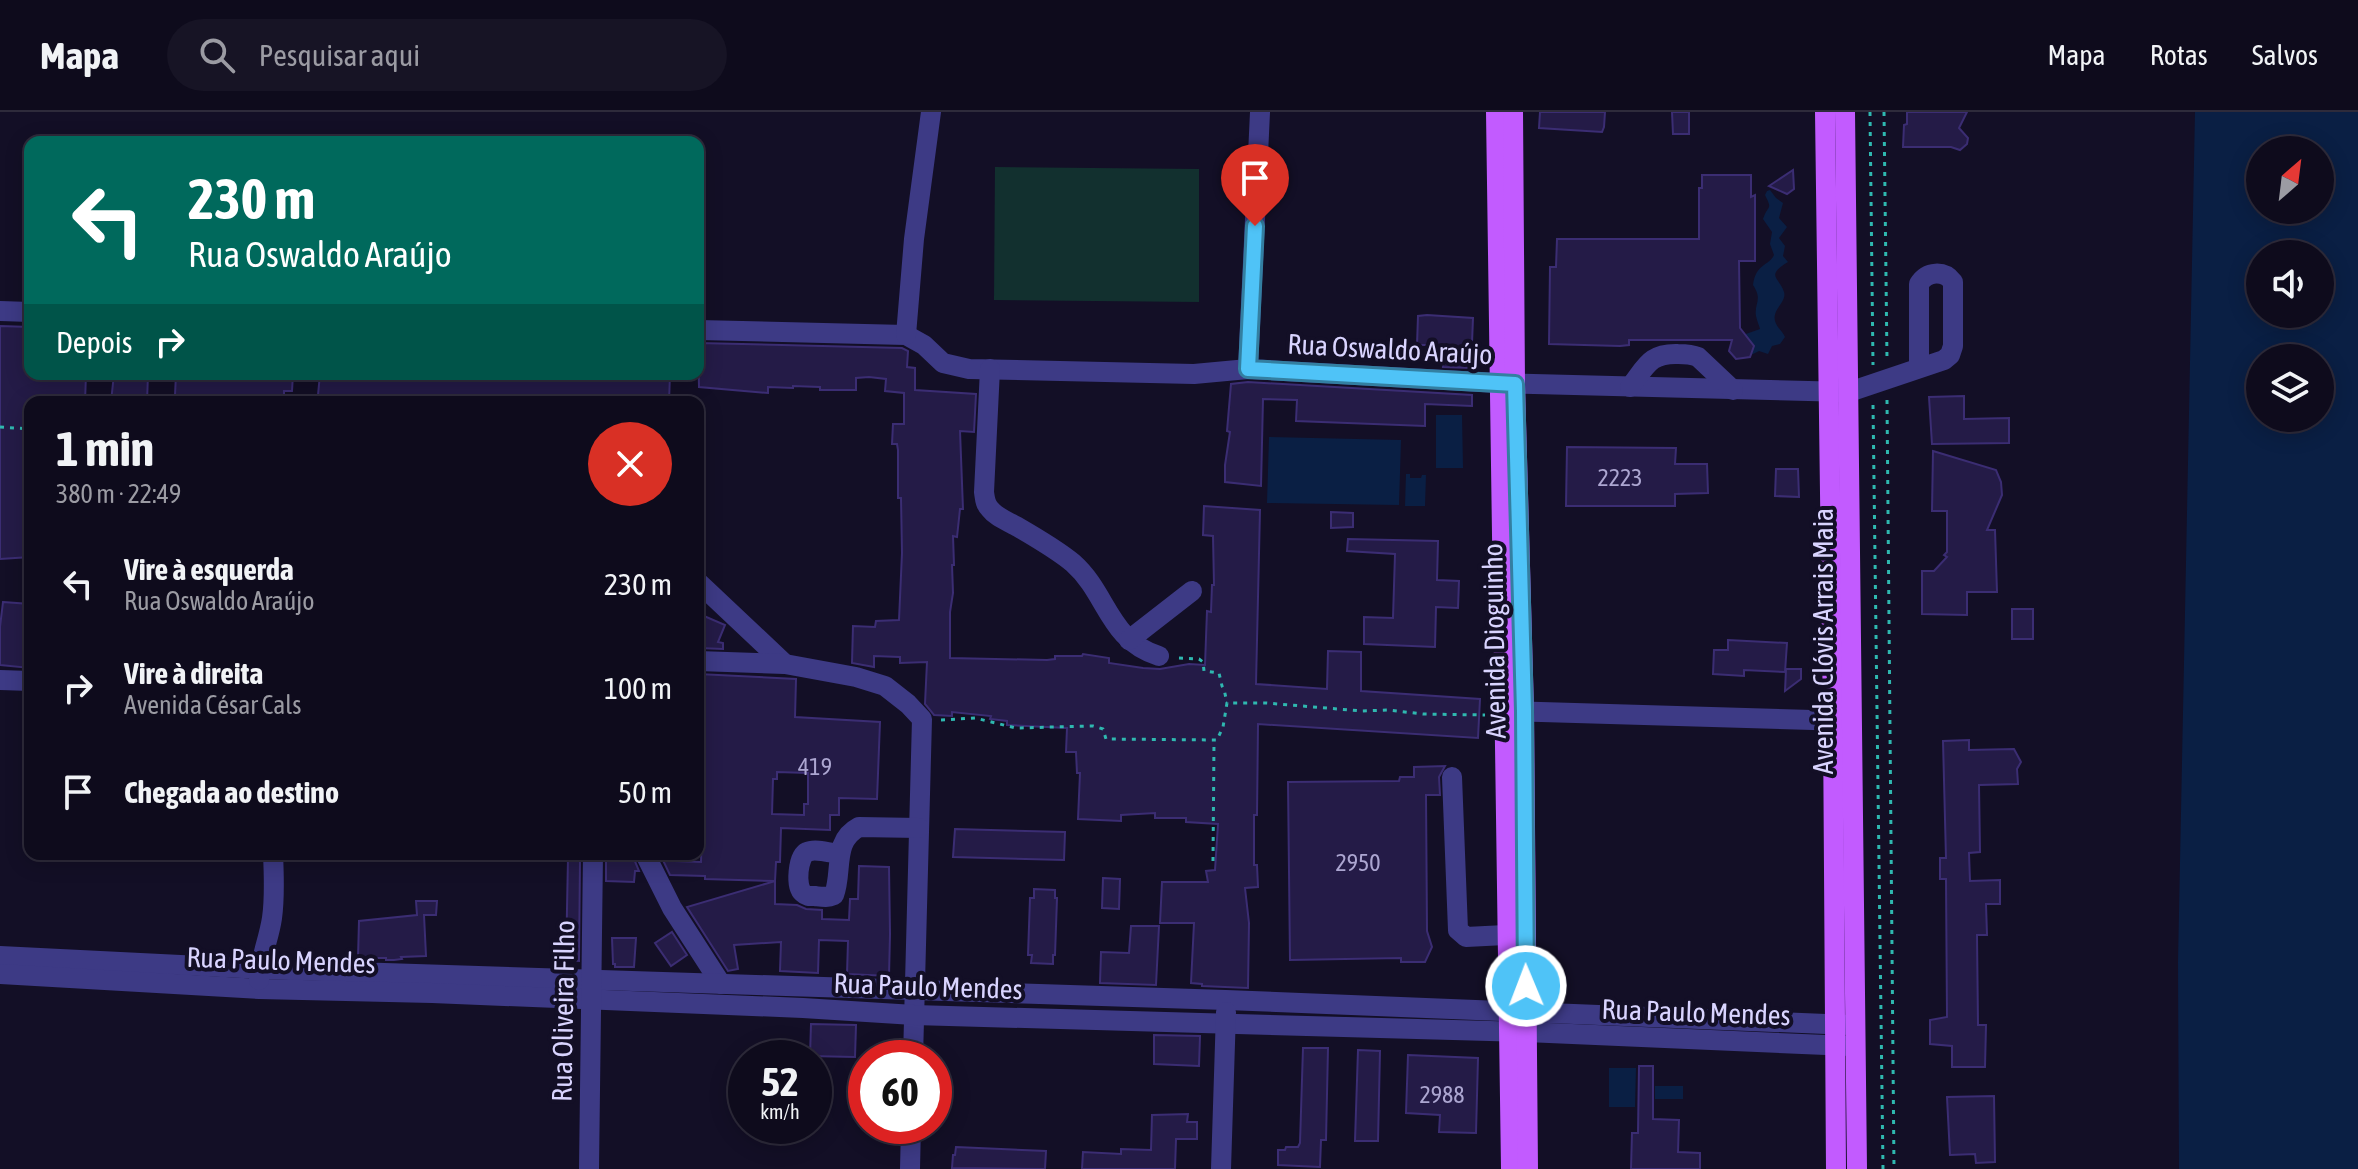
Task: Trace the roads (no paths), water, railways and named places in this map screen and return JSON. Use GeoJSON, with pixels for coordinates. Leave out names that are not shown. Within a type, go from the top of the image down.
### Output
{"type":"FeatureCollection","features":[{"type":"Feature","properties":{"kind":"main road","name":"Avenida Dioguinho"},"geometry":{"type":"LineString","coordinates":[[1496,112],[1507,384],[1516,934],[1517,1022],[1511,1169]]}},
{"type":"Feature","properties":{"kind":"main road","name":"Avenida Dioguinho"},"geometry":{"type":"LineString","coordinates":[[1507,384],[1513,112]]}},
{"type":"Feature","properties":{"kind":"main road","name":"Avenida Clóvis Arrais Maia"},"geometry":{"type":"LineString","coordinates":[[1825,112],[1839,391]]}},
{"type":"Feature","properties":{"kind":"main road","name":"Avenida Clóvis Arrais Maia"},"geometry":{"type":"LineString","coordinates":[[1836,1169],[1844,1036],[1839,391],[1845,112]]}},
{"type":"Feature","properties":{"kind":"main road","name":"Avenida Dioguinho"},"geometry":{"type":"LineString","coordinates":[[1517,1022],[1528,1169]]}},
{"type":"Feature","properties":{"kind":"main road","name":"Avenida Clóvis Arrais Maia"},"geometry":{"type":"LineString","coordinates":[[1844,1036],[1857,1169]]}},
{"type":"Feature","properties":{"kind":"street"},"geometry":{"type":"LineString","coordinates":[[704,330],[906,335],[914,239],[931,112]]}},
{"type":"Feature","properties":{"kind":"street"},"geometry":{"type":"LineString","coordinates":[[1248,369],[1260,112]]}},
{"type":"Feature","properties":{"kind":"street"},"geometry":{"type":"LineString","coordinates":[[0,311],[24,312]]}},
{"type":"Feature","properties":{"kind":"street","name":"Rua Oswaldo Araújo"},"geometry":{"type":"LineString","coordinates":[[906,335],[924,345],[943,363],[969,369],[1194,374],[1248,369],[1507,384],[1839,391]]}},
{"type":"Feature","properties":{"kind":"street"},"geometry":{"type":"LineString","coordinates":[[1630,387],[1651,361],[1665,354],[1698,357],[1733,390]]}},
{"type":"Feature","properties":{"kind":"street"},"geometry":{"type":"LineString","coordinates":[[1839,391],[1919,368]]}},
{"type":"Feature","properties":{"kind":"street"},"geometry":{"type":"LineString","coordinates":[[990,369],[986,504],[992,512],[1075,565],[1129,640],[1144,652],[1159,656]]}},
{"type":"Feature","properties":{"kind":"street"},"geometry":{"type":"LineString","coordinates":[[704,588],[785,664]]}},
{"type":"Feature","properties":{"kind":"street"},"geometry":{"type":"LineString","coordinates":[[1129,640],[1192,591]]}},
{"type":"Feature","properties":{"kind":"street"},"geometry":{"type":"LineString","coordinates":[[704,661],[785,664],[856,677],[885,686],[922,719],[913,1040]]}},
{"type":"Feature","properties":{"kind":"street"},"geometry":{"type":"LineString","coordinates":[[0,680],[24,681]]}},
{"type":"Feature","properties":{"kind":"street"},"geometry":{"type":"LineString","coordinates":[[1511,713],[1842,721]]}},
{"type":"Feature","properties":{"kind":"street"},"geometry":{"type":"LineString","coordinates":[[1452,777],[1458,930],[1466,937],[1516,934]]}},
{"type":"Feature","properties":{"kind":"street"},"geometry":{"type":"LineString","coordinates":[[839,854],[845,840],[859,827],[919,828]]}},
{"type":"Feature","properties":{"kind":"street"},"geometry":{"type":"LineString","coordinates":[[259,979],[272,921],[275,895],[273,860]]}},
{"type":"Feature","properties":{"kind":"street","name":"Rua Oliveira Filho"},"geometry":{"type":"LineString","coordinates":[[589,1169],[593,860]]}},
{"type":"Feature","properties":{"kind":"street"},"geometry":{"type":"LineString","coordinates":[[648,860],[672,908],[721,984]]}},
{"type":"Feature","properties":{"kind":"street","name":"Rua Paulo Mendes"},"geometry":{"type":"LineString","coordinates":[[0,956],[259,979]]}},
{"type":"Feature","properties":{"kind":"street","name":"Rua Paulo Mendes"},"geometry":{"type":"LineString","coordinates":[[0,974],[592,990],[914,1015],[1401,1030],[1517,1022]]}},
{"type":"Feature","properties":{"kind":"street","name":"Rua Paulo Mendes"},"geometry":{"type":"LineString","coordinates":[[654,993],[721,984],[1226,1000],[1401,1007],[1517,1022],[1844,1036]]}},
{"type":"Feature","properties":{"kind":"street"},"geometry":{"type":"LineString","coordinates":[[803,1008],[805,987]]}},
{"type":"Feature","properties":{"kind":"street"},"geometry":{"type":"LineString","coordinates":[[1221,1169],[1226,1000]]}},
{"type":"Feature","properties":{"kind":"street"},"geometry":{"type":"LineString","coordinates":[[1401,1007],[1401,1030]]}},
{"type":"Feature","properties":{"kind":"street"},"geometry":{"type":"LineString","coordinates":[[910,1169],[911,1144]]}},
{"type":"Feature","properties":{"kind":"water"},"geometry":{"type":"Polygon","coordinates":[[[2195,112],[2358,112],[2358,1169],[2179,1169],[2178,962],[2195,112]]]}},
{"type":"Feature","properties":{"kind":"water"},"geometry":{"type":"Polygon","coordinates":[[[1770,190],[1783,203],[1779,218],[1787,227],[1779,238],[1785,246],[1783,256],[1788,262],[1775,274],[1784,296],[1775,321],[1785,337],[1780,344],[1772,346],[1768,354],[1759,351],[1751,355],[1745,352],[1743,335],[1760,329],[1756,316],[1758,298],[1753,285],[1760,269],[1774,255],[1770,244],[1772,232],[1763,219],[1769,206],[1765,195],[1770,190]]]}},
{"type":"Feature","properties":{"kind":"water"},"geometry":{"type":"Polygon","coordinates":[[[1436,415],[1462,415],[1463,468],[1436,468],[1436,415]]]}},
{"type":"Feature","properties":{"kind":"water"},"geometry":{"type":"Polygon","coordinates":[[[1269,437],[1401,440],[1399,505],[1267,503],[1269,437]]]}},
{"type":"Feature","properties":{"kind":"water"},"geometry":{"type":"Polygon","coordinates":[[[1406,474],[1410,474],[1410,478],[1426,475],[1425,506],[1405,506],[1406,474]]]}},
{"type":"Feature","properties":{"kind":"water"},"geometry":{"type":"Polygon","coordinates":[[[1609,1068],[1636,1068],[1635,1107],[1609,1107],[1609,1068]]]}},
{"type":"Feature","properties":{"kind":"water"},"geometry":{"type":"Polygon","coordinates":[[[1655,1086],[1683,1086],[1683,1099],[1655,1099],[1655,1086]]]}}]}
